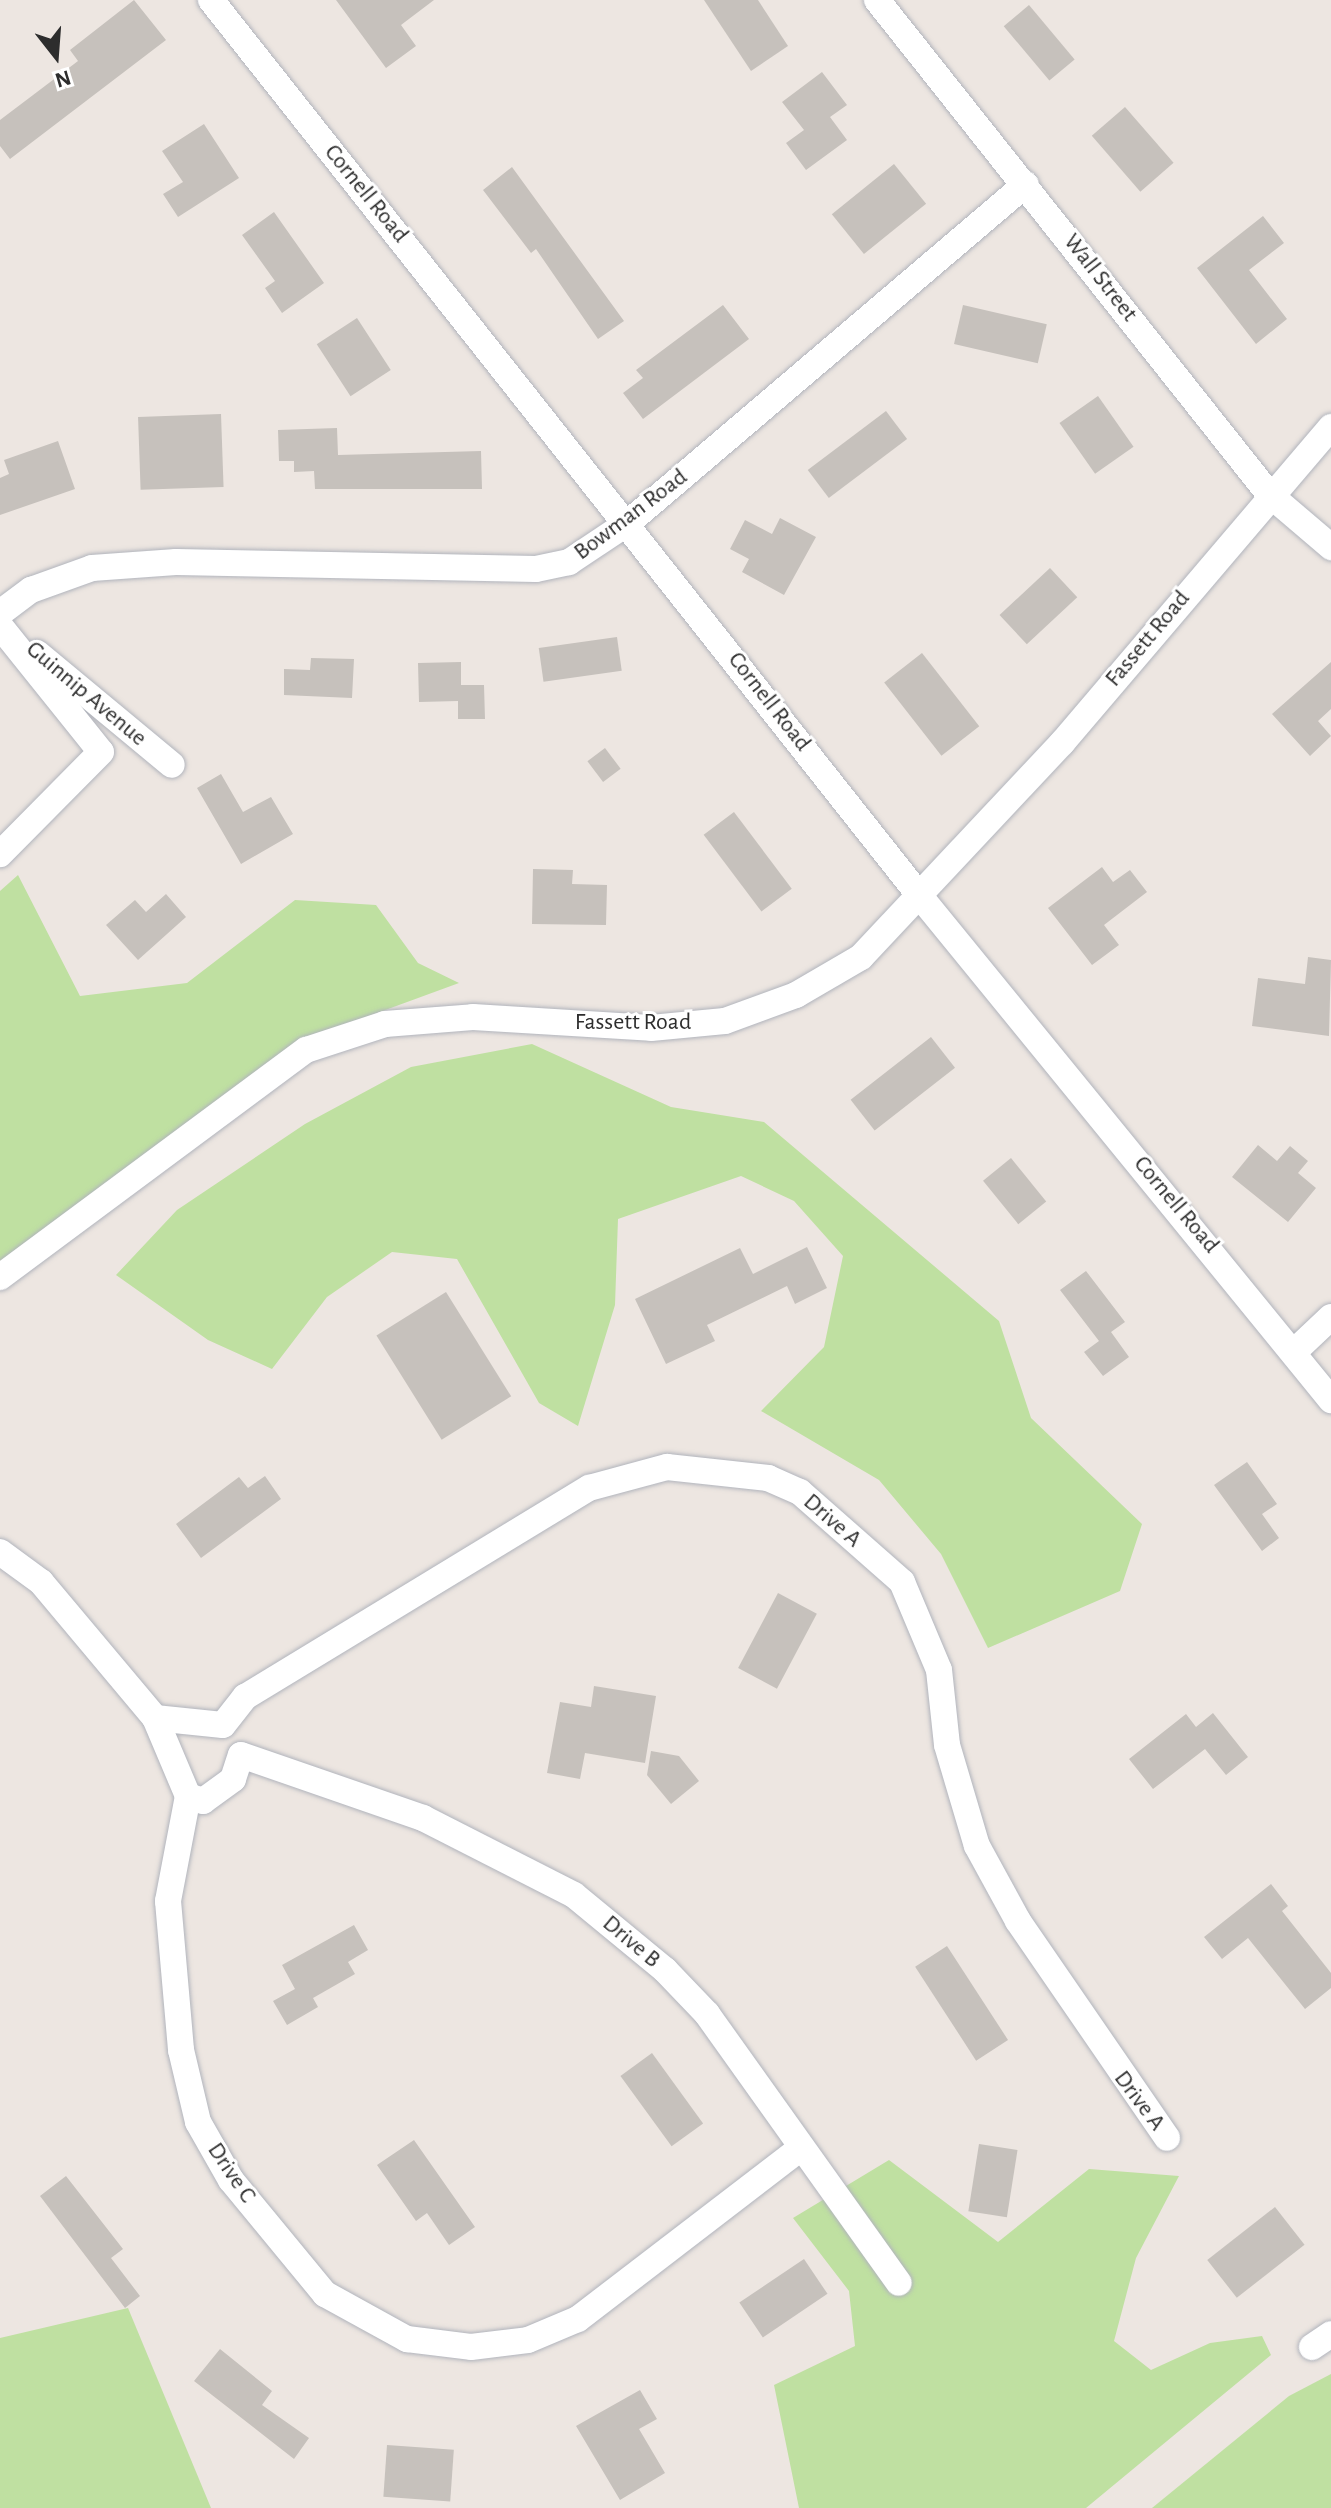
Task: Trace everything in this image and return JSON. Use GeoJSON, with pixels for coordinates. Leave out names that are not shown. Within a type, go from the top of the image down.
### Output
{"type":"FeatureCollection","features":[{"type":"Feature","properties":{"kind":"street","name":"Cornell Road"},"geometry":{"type":"LineString","coordinates":[[211,0],[629,522],[919,895],[1296,1350],[1331,1400]]}},
{"type":"Feature","properties":{"kind":"street","name":"Wall Street"},"geometry":{"type":"LineString","coordinates":[[877,0],[1269,494],[1331,547]]}},
{"type":"Feature","properties":{"kind":"street","name":"Bowman Road"},"geometry":{"type":"LineString","coordinates":[[0,613],[31,590],[92,568],[176,562],[536,569],[569,562],[629,522],[1026,184]]}},
{"type":"Feature","properties":{"kind":"street","name":"Fassett Road"},"geometry":{"type":"LineString","coordinates":[[0,1277],[306,1050],[385,1024],[459,1018],[651,1028],[725,1021],[796,995],[861,957],[1062,743],[1269,494],[1331,427]]}},
{"type":"Feature","properties":{"kind":"street","name":"Guinnip Avenue"},"geometry":{"type":"LineString","coordinates":[[0,624],[172,765]]}},
{"type":"Feature","properties":{"kind":"street"},"geometry":{"type":"LineString","coordinates":[[0,624],[101,752],[0,854]]}},
{"type":"Feature","properties":{"kind":"street"},"geometry":{"type":"LineString","coordinates":[[1296,1350],[1331,1317]]}},
{"type":"Feature","properties":{"kind":"street","name":"Drive A"},"geometry":{"type":"LineString","coordinates":[[223,1725],[245,1697],[589,1488],[667,1467],[721,1468],[789,1487],[902,1582],[926,1627],[939,1670],[947,1745],[977,1846],[1018,1921],[1167,2138]]}},
{"type":"Feature","properties":{"kind":"street"},"geometry":{"type":"LineString","coordinates":[[0,1552],[41,1582],[155,1718],[188,1796],[203,1801],[233,1779],[241,1755],[223,1725],[155,1718]]}},
{"type":"Feature","properties":{"kind":"street","name":"Drive B"},"geometry":{"type":"LineString","coordinates":[[241,1755],[423,1818],[511,1858],[574,1895],[665,1970],[707,2014],[899,2283]]}},
{"type":"Feature","properties":{"kind":"street","name":"Drive C"},"geometry":{"type":"LineString","coordinates":[[188,1796],[168,1901],[181,2050],[198,2122],[231,2180],[325,2294],[375,2326],[456,2347],[497,2346],[556,2331],[801,2148]]}},
{"type":"Feature","properties":{"kind":"green space"},"geometry":{"type":"Polygon","coordinates":[[[18,875],[80,996],[187,983],[295,900],[376,905],[418,963],[459,983],[298,1042],[0,1266],[0,891],[18,875]]]}},
{"type":"Feature","properties":{"kind":"green space"},"geometry":{"type":"Polygon","coordinates":[[[532,1044],[671,1107],[764,1122],[999,1321],[1031,1418],[1142,1524],[1120,1591],[988,1648],[941,1554],[879,1480],[761,1411],[824,1347],[843,1256],[794,1201],[741,1176],[618,1219],[615,1305],[578,1426],[539,1403],[457,1259],[392,1252],[327,1297],[272,1369],[208,1340],[116,1275],[177,1210],[305,1124],[411,1067],[532,1044]]]}},
{"type":"Feature","properties":{"kind":"green space"},"geometry":{"type":"Polygon","coordinates":[[[889,2160],[998,2242],[1089,2169],[1179,2176],[1136,2258],[1114,2341],[1151,2370],[1210,2343],[1262,2336],[1271,2355],[1086,2508],[799,2508],[774,2385],[855,2346],[849,2291],[793,2218],[889,2160]]]}},
{"type":"Feature","properties":{"kind":"green space"},"geometry":{"type":"Polygon","coordinates":[[[128,2308],[211,2508],[0,2508],[0,2338],[128,2308]]]}},
{"type":"Feature","properties":{"kind":"green space"},"geometry":{"type":"Polygon","coordinates":[[[1331,2374],[1331,2508],[1152,2508],[1289,2396],[1331,2374]]]}},
{"type":"Feature","properties":{"kind":"building"},"geometry":{"type":"Polygon","coordinates":[[[134,0],[166,40],[10,159],[0,146],[0,120],[78,61],[70,50],[134,0]]]}},
{"type":"Feature","properties":{"kind":"building"},"geometry":{"type":"Polygon","coordinates":[[[336,0],[434,0],[401,25],[416,46],[386,68],[336,0]]]}},
{"type":"Feature","properties":{"kind":"building"},"geometry":{"type":"Polygon","coordinates":[[[704,0],[758,0],[788,46],[751,71],[704,0]]]}},
{"type":"Feature","properties":{"kind":"building"},"geometry":{"type":"Polygon","coordinates":[[[1029,5],[1075,59],[1049,81],[1004,26],[1029,5]]]}},
{"type":"Feature","properties":{"kind":"building"},"geometry":{"type":"Polygon","coordinates":[[[822,72],[847,105],[830,117],[847,140],[806,170],[786,143],[804,130],[782,102],[822,72]]]}},
{"type":"Feature","properties":{"kind":"building"},"geometry":{"type":"Polygon","coordinates":[[[1125,107],[1174,163],[1140,192],[1092,136],[1125,107]]]}},
{"type":"Feature","properties":{"kind":"building"},"geometry":{"type":"Polygon","coordinates":[[[204,124],[239,178],[178,217],[163,194],[183,182],[162,151],[204,124]]]}},
{"type":"Feature","properties":{"kind":"building"},"geometry":{"type":"Polygon","coordinates":[[[894,164],[926,204],[864,254],[832,214],[894,164]]]}},
{"type":"Feature","properties":{"kind":"building"},"geometry":{"type":"Polygon","coordinates":[[[512,167],[624,321],[598,339],[536,249],[531,253],[483,190],[512,167]]]}},
{"type":"Feature","properties":{"kind":"building"},"geometry":{"type":"Polygon","coordinates":[[[274,212],[324,283],[282,313],[265,288],[275,281],[242,235],[274,212]]]}},
{"type":"Feature","properties":{"kind":"building"},"geometry":{"type":"Polygon","coordinates":[[[1263,216],[1284,243],[1249,270],[1287,319],[1256,344],[1197,268],[1263,216]]]}},
{"type":"Feature","properties":{"kind":"building"},"geometry":{"type":"Polygon","coordinates":[[[723,305],[749,339],[643,419],[623,393],[643,378],[636,370],[723,305]]]}},
{"type":"Feature","properties":{"kind":"building"},"geometry":{"type":"Polygon","coordinates":[[[963,305],[1047,324],[1038,363],[954,344],[963,305]]]}},
{"type":"Feature","properties":{"kind":"building"},"geometry":{"type":"Polygon","coordinates":[[[357,318],[391,370],[351,396],[317,344],[357,318]]]}},
{"type":"Feature","properties":{"kind":"building"},"geometry":{"type":"Polygon","coordinates":[[[1098,396],[1134,447],[1095,474],[1059,423],[1098,396]]]}},
{"type":"Feature","properties":{"kind":"building"},"geometry":{"type":"Polygon","coordinates":[[[886,411],[907,439],[829,498],[808,470],[886,411]]]}},
{"type":"Feature","properties":{"kind":"building"},"geometry":{"type":"Polygon","coordinates":[[[221,414],[224,487],[141,490],[138,417],[221,414]]]}},
{"type":"Feature","properties":{"kind":"building"},"geometry":{"type":"Polygon","coordinates":[[[337,428],[338,455],[481,451],[482,489],[315,489],[314,471],[294,472],[294,461],[279,461],[278,430],[337,428]]]}},
{"type":"Feature","properties":{"kind":"building"},"geometry":{"type":"Polygon","coordinates":[[[58,441],[75,489],[0,515],[0,478],[9,474],[4,460],[58,441]]]}},
{"type":"Feature","properties":{"kind":"building"},"geometry":{"type":"Polygon","coordinates":[[[780,518],[816,537],[784,595],[742,572],[749,559],[730,549],[745,520],[772,534],[780,518]]]}},
{"type":"Feature","properties":{"kind":"building"},"geometry":{"type":"Polygon","coordinates":[[[1050,568],[1077,597],[1027,644],[1000,615],[1050,568]]]}},
{"type":"Feature","properties":{"kind":"building"},"geometry":{"type":"Polygon","coordinates":[[[617,637],[622,671],[544,682],[539,648],[617,637]]]}},
{"type":"Feature","properties":{"kind":"building"},"geometry":{"type":"Polygon","coordinates":[[[922,653],[979,726],[941,756],[884,683],[922,653]]]}},
{"type":"Feature","properties":{"kind":"building"},"geometry":{"type":"Polygon","coordinates":[[[311,658],[354,659],[352,698],[284,695],[284,669],[310,670],[311,658]]]}},
{"type":"Feature","properties":{"kind":"building"},"geometry":{"type":"Polygon","coordinates":[[[461,662],[461,685],[484,685],[485,719],[458,719],[458,701],[419,702],[418,663],[461,662]]]}},
{"type":"Feature","properties":{"kind":"building"},"geometry":{"type":"Polygon","coordinates":[[[1331,662],[1331,709],[1318,721],[1331,736],[1310,756],[1272,714],[1331,662]]]}},
{"type":"Feature","properties":{"kind":"building"},"geometry":{"type":"Polygon","coordinates":[[[605,748],[621,769],[603,782],[587,761],[605,748]]]}},
{"type":"Feature","properties":{"kind":"building"},"geometry":{"type":"Polygon","coordinates":[[[221,774],[243,812],[271,797],[293,834],[241,864],[197,788],[221,774]]]}},
{"type":"Feature","properties":{"kind":"building"},"geometry":{"type":"Polygon","coordinates":[[[734,812],[792,889],[761,912],[704,835],[734,812]]]}},
{"type":"Feature","properties":{"kind":"building"},"geometry":{"type":"Polygon","coordinates":[[[1102,867],[1113,882],[1130,870],[1147,892],[1104,925],[1119,945],[1092,965],[1048,908],[1102,867]]]}},
{"type":"Feature","properties":{"kind":"building"},"geometry":{"type":"Polygon","coordinates":[[[533,869],[573,870],[572,884],[607,885],[606,925],[532,924],[533,869]]]}},
{"type":"Feature","properties":{"kind":"building"},"geometry":{"type":"Polygon","coordinates":[[[166,894],[186,917],[138,960],[106,925],[135,900],[146,912],[166,894]]]}},
{"type":"Feature","properties":{"kind":"building"},"geometry":{"type":"Polygon","coordinates":[[[1308,957],[1331,960],[1329,1036],[1252,1026],[1258,978],[1305,984],[1308,957]]]}},
{"type":"Feature","properties":{"kind":"building"},"geometry":{"type":"Polygon","coordinates":[[[931,1037],[955,1068],[875,1131],[851,1100],[931,1037]]]}},
{"type":"Feature","properties":{"kind":"building"},"geometry":{"type":"Polygon","coordinates":[[[1258,1145],[1277,1161],[1290,1146],[1308,1161],[1298,1173],[1316,1188],[1288,1222],[1232,1177],[1258,1145]]]}},
{"type":"Feature","properties":{"kind":"building"},"geometry":{"type":"Polygon","coordinates":[[[1011,1158],[1046,1202],[1018,1224],[983,1181],[1011,1158]]]}},
{"type":"Feature","properties":{"kind":"building"},"geometry":{"type":"Polygon","coordinates":[[[807,1247],[827,1288],[795,1304],[787,1286],[707,1325],[715,1341],[666,1364],[635,1299],[740,1248],[753,1274],[807,1247]]]}},
{"type":"Feature","properties":{"kind":"building"},"geometry":{"type":"Polygon","coordinates":[[[1086,1271],[1125,1322],[1111,1332],[1129,1357],[1103,1376],[1084,1352],[1099,1341],[1060,1290],[1086,1271]]]}},
{"type":"Feature","properties":{"kind":"building"},"geometry":{"type":"Polygon","coordinates":[[[446,1292],[511,1396],[442,1440],[376,1335],[446,1292]]]}},
{"type":"Feature","properties":{"kind":"building"},"geometry":{"type":"Polygon","coordinates":[[[1247,1462],[1277,1504],[1262,1514],[1279,1538],[1262,1551],[1214,1485],[1247,1462]]]}},
{"type":"Feature","properties":{"kind":"building"},"geometry":{"type":"Polygon","coordinates":[[[265,1476],[281,1499],[201,1558],[176,1524],[239,1477],[248,1488],[265,1476]]]}},
{"type":"Feature","properties":{"kind":"building"},"geometry":{"type":"Polygon","coordinates":[[[778,1593],[817,1614],[777,1689],[738,1668],[778,1593]]]}},
{"type":"Feature","properties":{"kind":"building"},"geometry":{"type":"Polygon","coordinates":[[[594,1686],[656,1696],[645,1763],[585,1753],[580,1779],[547,1773],[560,1702],[591,1707],[594,1686]]]}},
{"type":"Feature","properties":{"kind":"building"},"geometry":{"type":"Polygon","coordinates":[[[1213,1713],[1248,1757],[1226,1775],[1205,1749],[1153,1789],[1129,1759],[1186,1714],[1196,1727],[1213,1713]]]}},
{"type":"Feature","properties":{"kind":"building"},"geometry":{"type":"Polygon","coordinates":[[[651,1751],[679,1756],[699,1781],[671,1804],[647,1775],[651,1751]]]}},
{"type":"Feature","properties":{"kind":"building"},"geometry":{"type":"Polygon","coordinates":[[[1271,1884],[1288,1906],[1282,1911],[1331,1973],[1331,1988],[1305,2009],[1248,1938],[1222,1959],[1204,1937],[1271,1884]]]}},
{"type":"Feature","properties":{"kind":"building"},"geometry":{"type":"Polygon","coordinates":[[[354,1925],[368,1950],[348,1962],[355,1974],[313,1998],[318,2007],[287,2025],[273,2001],[295,1989],[282,1965],[354,1925]]]}},
{"type":"Feature","properties":{"kind":"building"},"geometry":{"type":"Polygon","coordinates":[[[947,1946],[1008,2040],[976,2061],[915,1967],[947,1946]]]}},
{"type":"Feature","properties":{"kind":"building"},"geometry":{"type":"Polygon","coordinates":[[[652,2053],[703,2123],[672,2146],[620,2076],[652,2053]]]}},
{"type":"Feature","properties":{"kind":"building"},"geometry":{"type":"Polygon","coordinates":[[[414,2140],[475,2227],[449,2245],[427,2213],[416,2221],[377,2165],[414,2140]]]}},
{"type":"Feature","properties":{"kind":"building"},"geometry":{"type":"Polygon","coordinates":[[[979,2144],[1018,2150],[1007,2217],[968,2211],[979,2144]]]}},
{"type":"Feature","properties":{"kind":"building"},"geometry":{"type":"Polygon","coordinates":[[[66,2176],[123,2249],[111,2258],[140,2296],[125,2308],[40,2196],[66,2176]]]}},
{"type":"Feature","properties":{"kind":"building"},"geometry":{"type":"Polygon","coordinates":[[[1275,2207],[1305,2245],[1237,2298],[1207,2260],[1275,2207]]]}},
{"type":"Feature","properties":{"kind":"building"},"geometry":{"type":"Polygon","coordinates":[[[804,2259],[827,2294],[763,2337],[739,2303],[804,2259]]]}},
{"type":"Feature","properties":{"kind":"building"},"geometry":{"type":"Polygon","coordinates":[[[220,2349],[272,2391],[262,2405],[309,2438],[294,2459],[194,2381],[220,2349]]]}},
{"type":"Feature","properties":{"kind":"building"},"geometry":{"type":"Polygon","coordinates":[[[640,2390],[657,2419],[639,2429],[665,2473],[620,2500],[576,2426],[640,2390]]]}},
{"type":"Feature","properties":{"kind":"building"},"geometry":{"type":"Polygon","coordinates":[[[387,2445],[454,2450],[450,2502],[383,2497],[387,2445]]]}}]}
